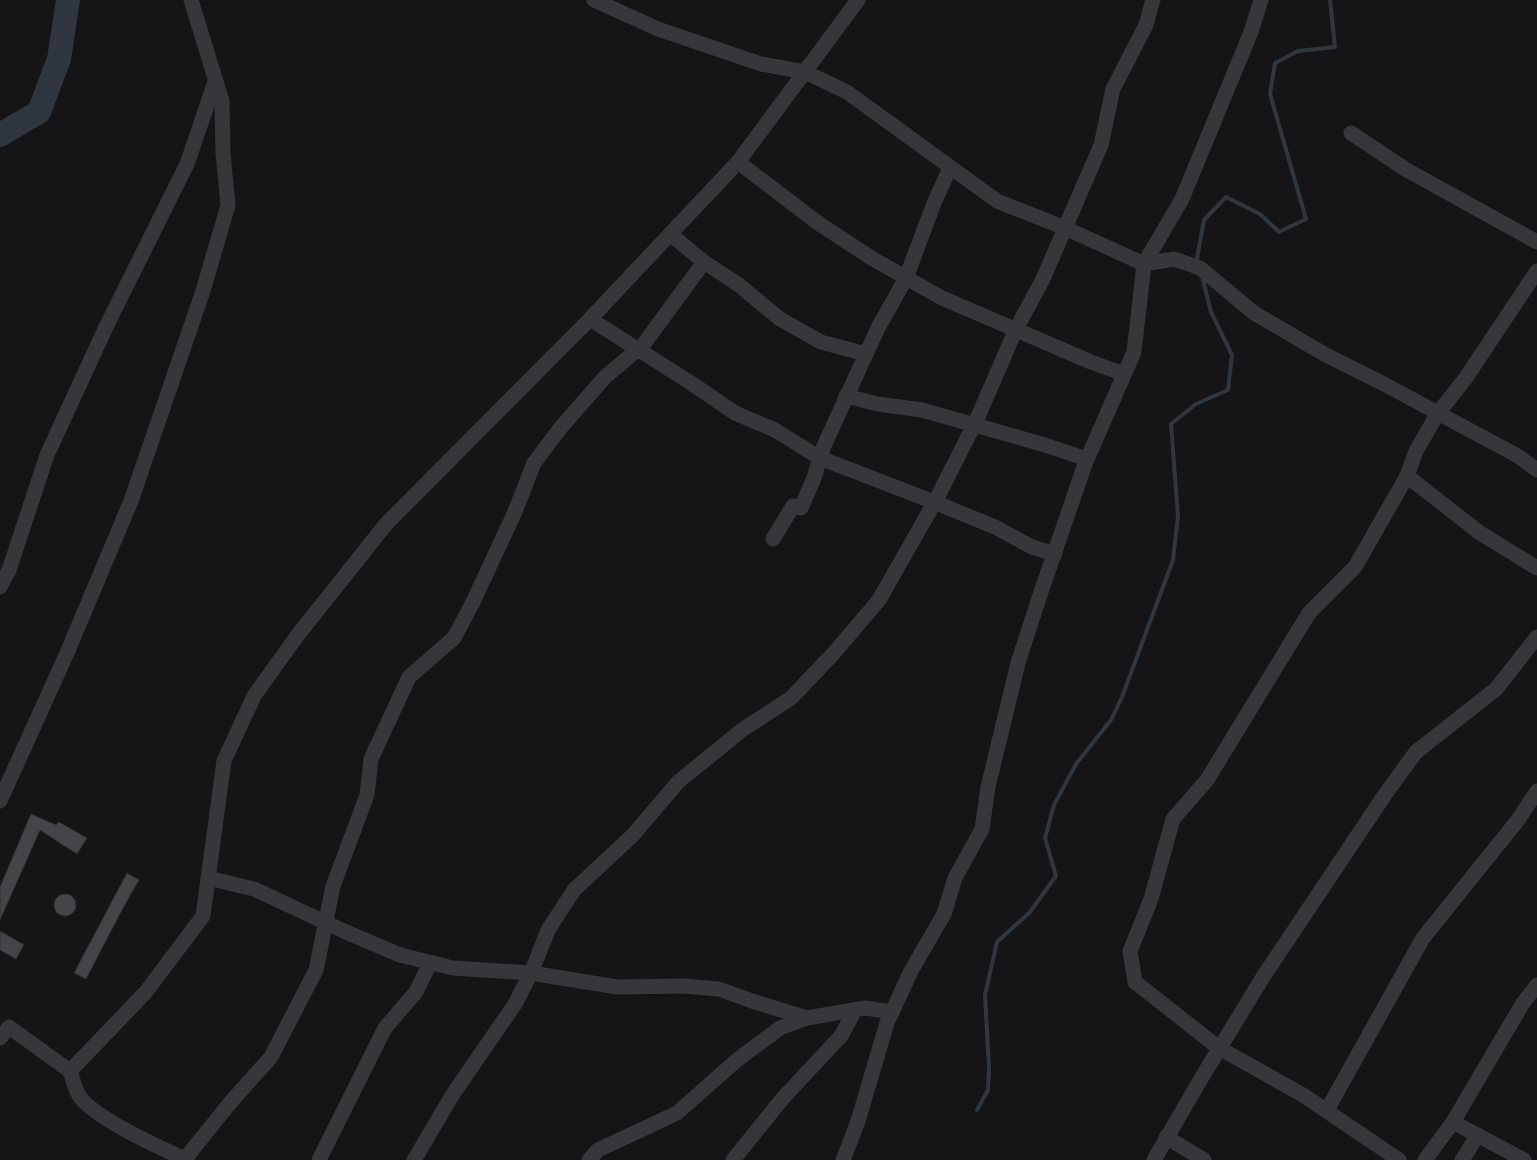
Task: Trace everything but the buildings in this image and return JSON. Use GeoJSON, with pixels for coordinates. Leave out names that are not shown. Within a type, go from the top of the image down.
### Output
{"type":"FeatureCollection","features":[{"type":"Feature","properties":{"kind":"street"},"geometry":{"type":"LineString","coordinates":[[0,801],[116,540],[149,452],[203,292],[228,205],[222,101],[191,0]]}},
{"type":"Feature","properties":{"kind":"street"},"geometry":{"type":"LineString","coordinates":[[594,0],[658,29],[762,64],[805,72],[847,92],[997,201],[1065,228],[1144,264],[1174,259],[1200,268],[1254,313],[1326,355],[1518,456],[1537,470]]}},
{"type":"Feature","properties":{"kind":"street"},"geometry":{"type":"LineString","coordinates":[[70,1072],[145,993],[203,916],[224,761],[254,696],[297,636],[386,524],[590,320],[738,162],[858,0]]}},
{"type":"Feature","properties":{"kind":"street"},"geometry":{"type":"LineString","coordinates":[[414,1160],[454,1094],[515,1004],[548,930],[574,890],[633,835],[678,782],[742,730],[790,698],[833,654],[879,600],[934,502],[974,425],[1016,329],[1043,279],[1101,145],[1114,89],[1146,25],[1153,0]]}},
{"type":"Feature","properties":{"kind":"street"},"geometry":{"type":"LineString","coordinates":[[843,1160],[858,1121],[875,1061],[892,1012],[911,971],[944,914],[955,878],[982,829],[988,787],[1018,663],[1087,459],[1134,352],[1144,264],[1182,199],[1251,32],[1262,0]]}},
{"type":"Feature","properties":{"kind":"street"},"geometry":{"type":"LineString","coordinates":[[0,587],[8,570],[47,455],[106,327],[187,164],[216,82]]}},
{"type":"Feature","properties":{"kind":"street"},"geometry":{"type":"LineString","coordinates":[[1351,132],[1404,169],[1537,242]]}},
{"type":"Feature","properties":{"kind":"street"},"geometry":{"type":"LineString","coordinates":[[738,162],[818,223],[873,259],[942,298],[1091,362],[1124,374]]}},
{"type":"Feature","properties":{"kind":"street"},"geometry":{"type":"LineString","coordinates":[[772,540],[793,506],[801,508],[846,396],[906,278],[950,168]]}},
{"type":"Feature","properties":{"kind":"street"},"geometry":{"type":"LineString","coordinates":[[670,234],[704,262],[739,285],[780,319],[821,342],[866,354]]}},
{"type":"Feature","properties":{"kind":"street"},"geometry":{"type":"LineString","coordinates":[[3,1028],[70,1072],[79,1097],[98,1113],[185,1160],[230,1103],[271,1057],[316,970],[333,886],[367,795],[371,759],[409,677],[454,638],[514,514],[534,463],[562,426],[605,376],[643,345],[704,262]]}},
{"type":"Feature","properties":{"kind":"street"},"geometry":{"type":"LineString","coordinates":[[1390,1158],[1304,1095],[1219,1048],[1135,982],[1130,950],[1151,899],[1172,819],[1207,780],[1309,613],[1355,567],[1407,476],[1416,451],[1438,413],[1466,379],[1537,271]]}},
{"type":"Feature","properties":{"kind":"street"},"geometry":{"type":"LineString","coordinates":[[590,320],[691,383],[735,414],[775,430],[820,458],[934,502],[995,527],[1032,547],[1055,554]]}},
{"type":"Feature","properties":{"kind":"street"},"geometry":{"type":"LineString","coordinates":[[846,396],[878,404],[922,410],[1087,459]]}},
{"type":"Feature","properties":{"kind":"street"},"geometry":{"type":"LineString","coordinates":[[1407,476],[1480,533],[1537,568]]}},
{"type":"Feature","properties":{"kind":"street"},"geometry":{"type":"LineString","coordinates":[[1154,1160],[1219,1048],[1322,888],[1416,752],[1496,689],[1537,637]]}},
{"type":"Feature","properties":{"kind":"street"},"geometry":{"type":"LineString","coordinates":[[1326,1110],[1423,938],[1518,820],[1537,791]]}},
{"type":"Feature","properties":{"kind":"street"},"geometry":{"type":"LineString","coordinates":[[208,878],[254,889],[400,955],[453,968],[530,973],[616,987],[684,986],[719,989],[807,1018]]}},
{"type":"Feature","properties":{"kind":"street"},"geometry":{"type":"LineString","coordinates":[[320,1160],[385,1028],[416,992],[430,962]]}},
{"type":"Feature","properties":{"kind":"street"},"geometry":{"type":"LineString","coordinates":[[1425,1160],[1453,1122],[1523,1003],[1537,985]]}},
{"type":"Feature","properties":{"kind":"street"},"geometry":{"type":"LineString","coordinates":[[589,1160],[598,1150],[677,1113],[737,1060],[780,1028],[807,1018],[866,1008],[892,1012]]}},
{"type":"Feature","properties":{"kind":"street"},"geometry":{"type":"LineString","coordinates":[[733,1160],[783,1098],[841,1036],[855,1010]]}},
{"type":"Feature","properties":{"kind":"street"},"geometry":{"type":"LineString","coordinates":[[1453,1122],[1524,1160]]}},
{"type":"Feature","properties":{"kind":"street"},"geometry":{"type":"LineString","coordinates":[[1462,1160],[1478,1135]]}},
{"type":"Feature","properties":{"kind":"street"},"geometry":{"type":"LineString","coordinates":[[1166,1137],[1204,1160]]}},
{"type":"Feature","properties":{"kind":"waterway"},"geometry":{"type":"LineString","coordinates":[[0,135],[39,112],[59,59],[68,0]]}},
{"type":"Feature","properties":{"kind":"waterway"},"geometry":{"type":"LineString","coordinates":[[1198,262],[1197,258],[1204,220],[1226,197],[1260,214],[1279,232],[1306,219],[1270,94],[1275,63],[1298,51],[1335,47],[1330,0]]}},
{"type":"Feature","properties":{"kind":"waterway"},"geometry":{"type":"LineString","coordinates":[[977,1110],[988,1090],[989,1068],[985,995],[997,942],[1030,912],[1056,876],[1045,838],[1054,805],[1076,764],[1111,720],[1122,697],[1173,560],[1178,516],[1171,424],[1196,404],[1228,390],[1232,355],[1211,312],[1202,276]]}}]}
